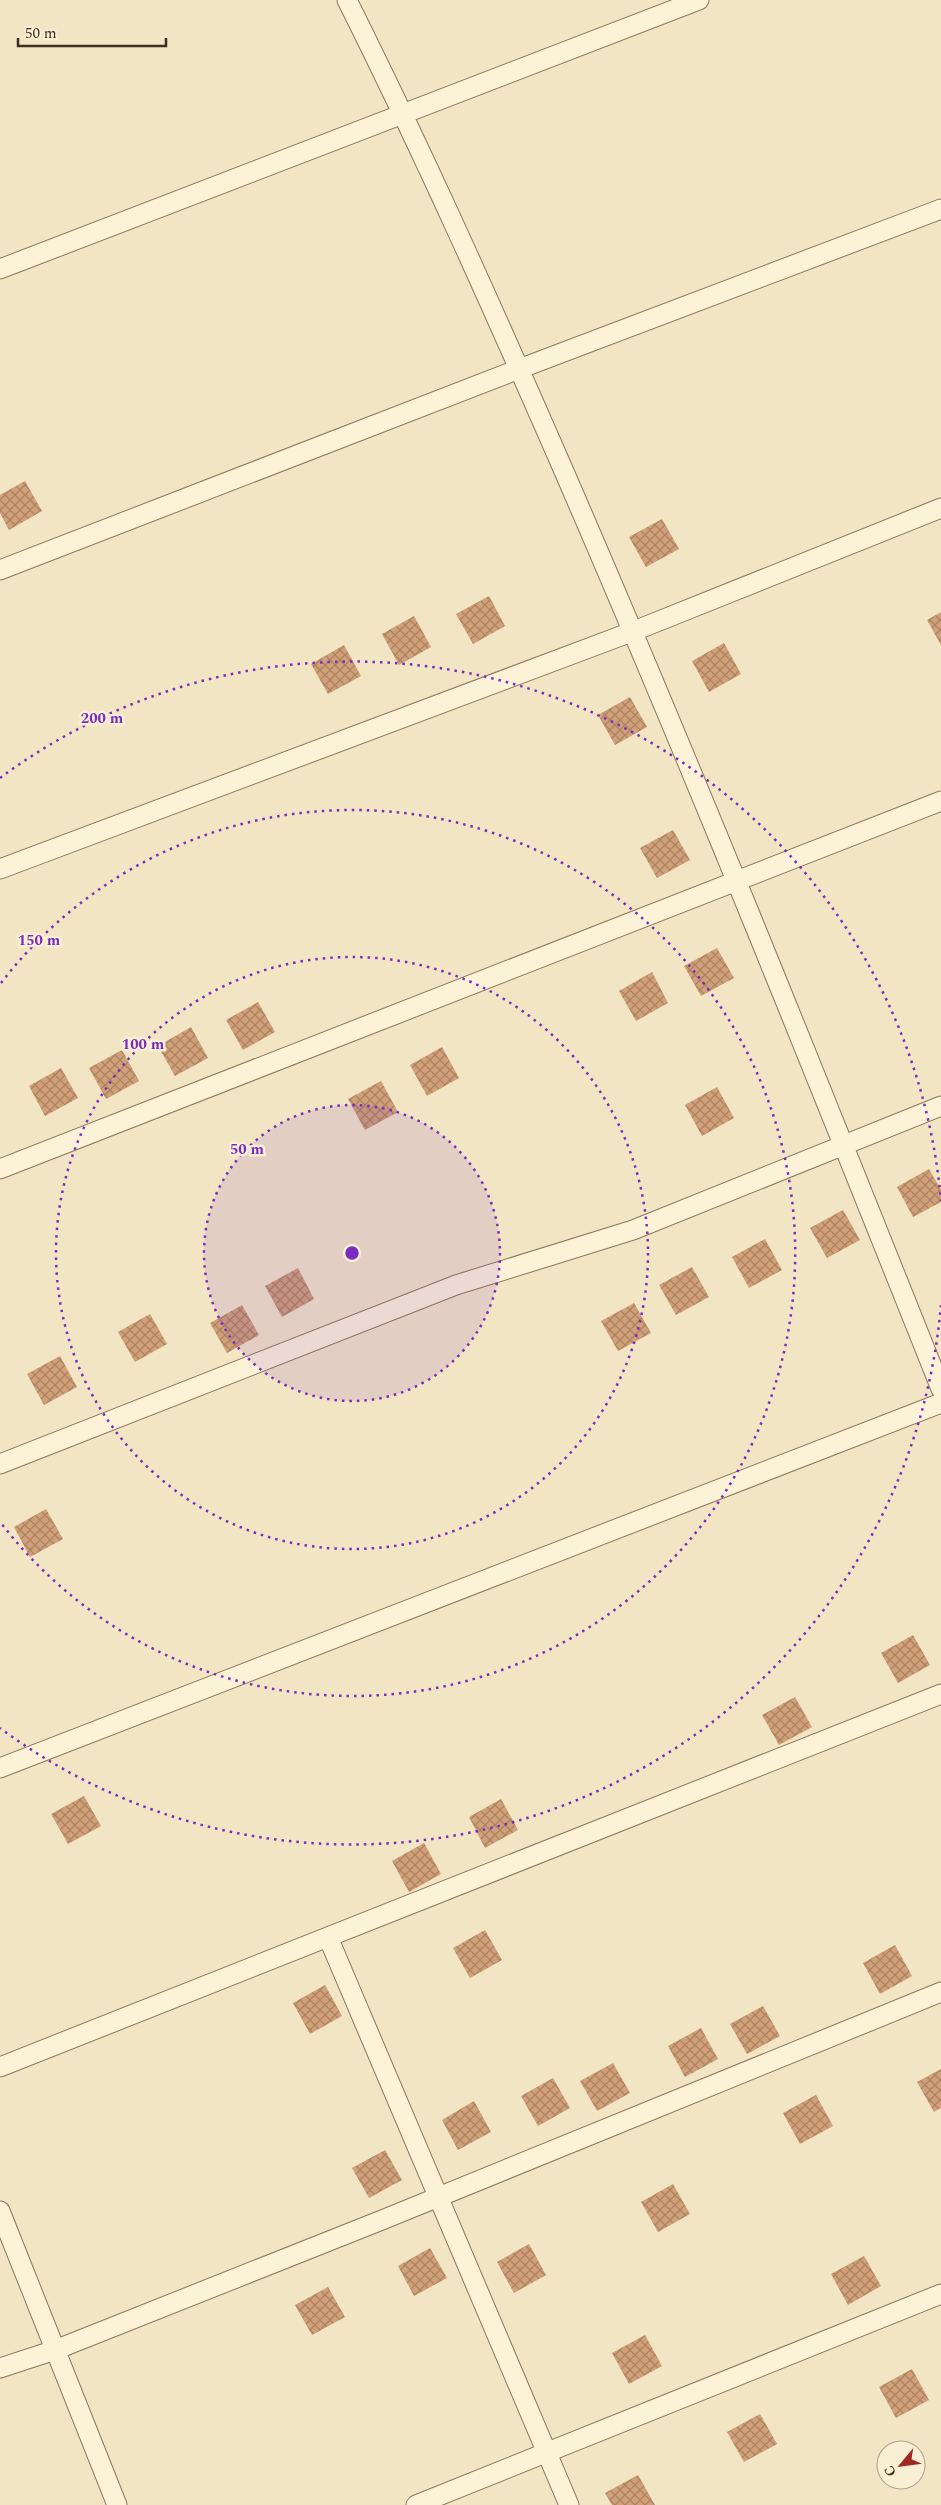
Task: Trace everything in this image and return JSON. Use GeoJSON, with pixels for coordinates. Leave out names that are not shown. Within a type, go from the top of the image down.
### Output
{"type":"FeatureCollection","features":[{"type":"Feature","properties":{"kind":"street"},"geometry":{"type":"LineString","coordinates":[[346,0],[404,114],[634,631],[844,1145],[941,1389]]}},
{"type":"Feature","properties":{"kind":"street"},"geometry":{"type":"LineString","coordinates":[[0,269],[699,0]]}},
{"type":"Feature","properties":{"kind":"street"},"geometry":{"type":"LineString","coordinates":[[0,570],[519,369],[941,210]]}},
{"type":"Feature","properties":{"kind":"street"},"geometry":{"type":"LineString","coordinates":[[0,869],[634,631],[941,508]]}},
{"type":"Feature","properties":{"kind":"street"},"geometry":{"type":"LineString","coordinates":[[0,1169],[941,801]]}},
{"type":"Feature","properties":{"kind":"street"},"geometry":{"type":"LineString","coordinates":[[0,1464],[456,1285],[632,1230],[941,1106]]}},
{"type":"Feature","properties":{"kind":"street"},"geometry":{"type":"LineString","coordinates":[[0,1768],[941,1403]]}},
{"type":"Feature","properties":{"kind":"street"},"geometry":{"type":"LineString","coordinates":[[0,2067],[941,1694]]}},
{"type":"Feature","properties":{"kind":"street"},"geometry":{"type":"LineString","coordinates":[[328,1937],[549,2452],[569,2505]]}},
{"type":"Feature","properties":{"kind":"street"},"geometry":{"type":"LineString","coordinates":[[0,2368],[55,2350],[438,2197],[941,1992]]}},
{"type":"Feature","properties":{"kind":"street"},"geometry":{"type":"LineString","coordinates":[[0,2212],[117,2505]]}},
{"type":"Feature","properties":{"kind":"street"},"geometry":{"type":"LineString","coordinates":[[416,2505],[941,2294]]}},
{"type":"Feature","properties":{"kind":"building"},"geometry":{"type":"Polygon","coordinates":[[[25,481],[42,511],[9,530],[0,513],[0,495],[25,481]]]}},
{"type":"Feature","properties":{"kind":"building"},"geometry":{"type":"Polygon","coordinates":[[[662,519],[679,549],[646,567],[629,537],[662,519]]]}},
{"type":"Feature","properties":{"kind":"building"},"geometry":{"type":"Polygon","coordinates":[[[489,596],[505,626],[473,644],[456,614],[489,596]]]}},
{"type":"Feature","properties":{"kind":"building"},"geometry":{"type":"Polygon","coordinates":[[[941,612],[941,645],[927,620],[941,612]]]}},
{"type":"Feature","properties":{"kind":"building"},"geometry":{"type":"Polygon","coordinates":[[[414,616],[431,647],[399,665],[382,634],[414,616]]]}},
{"type":"Feature","properties":{"kind":"building"},"geometry":{"type":"Polygon","coordinates":[[[724,643],[741,674],[709,692],[692,661],[724,643]]]}},
{"type":"Feature","properties":{"kind":"building"},"geometry":{"type":"Polygon","coordinates":[[[344,645],[361,676],[328,694],[311,664],[344,645]]]}},
{"type":"Feature","properties":{"kind":"building"},"geometry":{"type":"Polygon","coordinates":[[[630,697],[647,727],[615,745],[598,715],[630,697]]]}},
{"type":"Feature","properties":{"kind":"building"},"geometry":{"type":"Polygon","coordinates":[[[673,830],[690,860],[657,878],[640,848],[673,830]]]}},
{"type":"Feature","properties":{"kind":"building"},"geometry":{"type":"Polygon","coordinates":[[[717,948],[734,978],[701,996],[684,966],[717,948]]]}},
{"type":"Feature","properties":{"kind":"building"},"geometry":{"type":"Polygon","coordinates":[[[652,972],[668,1003],[636,1021],[619,991],[652,972]]]}},
{"type":"Feature","properties":{"kind":"building"},"geometry":{"type":"Polygon","coordinates":[[[258,1002],[275,1032],[243,1050],[226,1020],[258,1002]]]}},
{"type":"Feature","properties":{"kind":"building"},"geometry":{"type":"Polygon","coordinates":[[[191,1027],[208,1058],[175,1076],[158,1046],[191,1027]]]}},
{"type":"Feature","properties":{"kind":"building"},"geometry":{"type":"Polygon","coordinates":[[[442,1047],[459,1078],[427,1096],[410,1065],[442,1047]]]}},
{"type":"Feature","properties":{"kind":"building"},"geometry":{"type":"Polygon","coordinates":[[[122,1050],[139,1081],[106,1099],[89,1068],[122,1050]]]}},
{"type":"Feature","properties":{"kind":"building"},"geometry":{"type":"Polygon","coordinates":[[[61,1068],[78,1098],[45,1116],[29,1086],[61,1068]]]}},
{"type":"Feature","properties":{"kind":"building"},"geometry":{"type":"Polygon","coordinates":[[[381,1081],[398,1112],[365,1130],[348,1099],[381,1081]]]}},
{"type":"Feature","properties":{"kind":"building"},"geometry":{"type":"Polygon","coordinates":[[[717,1087],[734,1118],[702,1136],[685,1105],[717,1087]]]}},
{"type":"Feature","properties":{"kind":"building"},"geometry":{"type":"Polygon","coordinates":[[[929,1169],[941,1190],[941,1202],[913,1217],[897,1187],[929,1169]]]}},
{"type":"Feature","properties":{"kind":"building"},"geometry":{"type":"Polygon","coordinates":[[[843,1210],[860,1240],[827,1258],[810,1228],[843,1210]]]}},
{"type":"Feature","properties":{"kind":"building"},"geometry":{"type":"Polygon","coordinates":[[[765,1239],[782,1270],[749,1288],[732,1257],[765,1239]]]}},
{"type":"Feature","properties":{"kind":"building"},"geometry":{"type":"Polygon","coordinates":[[[692,1267],[709,1297],[676,1315],[659,1285],[692,1267]]]}},
{"type":"Feature","properties":{"kind":"building"},"geometry":{"type":"Polygon","coordinates":[[[298,1268],[314,1299],[282,1317],[265,1286],[298,1268]]]}},
{"type":"Feature","properties":{"kind":"building"},"geometry":{"type":"Polygon","coordinates":[[[634,1303],[651,1333],[618,1351],[601,1321],[634,1303]]]}},
{"type":"Feature","properties":{"kind":"building"},"geometry":{"type":"Polygon","coordinates":[[[242,1305],[259,1335],[227,1353],[210,1323],[242,1305]]]}},
{"type":"Feature","properties":{"kind":"building"},"geometry":{"type":"Polygon","coordinates":[[[150,1314],[167,1344],[135,1362],[118,1332],[150,1314]]]}},
{"type":"Feature","properties":{"kind":"building"},"geometry":{"type":"Polygon","coordinates":[[[60,1356],[77,1387],[44,1405],[27,1374],[60,1356]]]}},
{"type":"Feature","properties":{"kind":"building"},"geometry":{"type":"Polygon","coordinates":[[[46,1509],[63,1539],[30,1557],[14,1527],[46,1509]]]}},
{"type":"Feature","properties":{"kind":"building"},"geometry":{"type":"Polygon","coordinates":[[[913,1635],[930,1665],[898,1683],[881,1653],[913,1635]]]}},
{"type":"Feature","properties":{"kind":"building"},"geometry":{"type":"Polygon","coordinates":[[[795,1697],[812,1727],[779,1745],[762,1715],[795,1697]]]}},
{"type":"Feature","properties":{"kind":"building"},"geometry":{"type":"Polygon","coordinates":[[[84,1796],[101,1826],[68,1844],[51,1814],[84,1796]]]}},
{"type":"Feature","properties":{"kind":"building"},"geometry":{"type":"Polygon","coordinates":[[[501,1799],[518,1830],[485,1848],[469,1817],[501,1799]]]}},
{"type":"Feature","properties":{"kind":"building"},"geometry":{"type":"Polygon","coordinates":[[[424,1843],[441,1874],[409,1892],[392,1861],[424,1843]]]}},
{"type":"Feature","properties":{"kind":"building"},"geometry":{"type":"Polygon","coordinates":[[[485,1930],[502,1960],[470,1978],[453,1948],[485,1930]]]}},
{"type":"Feature","properties":{"kind":"building"},"geometry":{"type":"Polygon","coordinates":[[[895,1945],[912,1976],[880,1994],[863,1963],[895,1945]]]}},
{"type":"Feature","properties":{"kind":"building"},"geometry":{"type":"Polygon","coordinates":[[[325,1985],[342,2016],[310,2034],[293,2003],[325,1985]]]}},
{"type":"Feature","properties":{"kind":"building"},"geometry":{"type":"Polygon","coordinates":[[[763,2006],[780,2036],[747,2054],[730,2024],[763,2006]]]}},
{"type":"Feature","properties":{"kind":"building"},"geometry":{"type":"Polygon","coordinates":[[[701,2028],[718,2059],[685,2077],[668,2046],[701,2028]]]}},
{"type":"Feature","properties":{"kind":"building"},"geometry":{"type":"Polygon","coordinates":[[[613,2063],[630,2093],[597,2111],[580,2081],[613,2063]]]}},
{"type":"Feature","properties":{"kind":"building"},"geometry":{"type":"Polygon","coordinates":[[[941,2069],[941,2108],[934,2112],[917,2082],[941,2069]]]}},
{"type":"Feature","properties":{"kind":"building"},"geometry":{"type":"Polygon","coordinates":[[[553,2078],[570,2108],[538,2126],[521,2096],[553,2078]]]}},
{"type":"Feature","properties":{"kind":"building"},"geometry":{"type":"Polygon","coordinates":[[[816,2095],[833,2126],[800,2144],[783,2113],[816,2095]]]}},
{"type":"Feature","properties":{"kind":"building"},"geometry":{"type":"Polygon","coordinates":[[[474,2101],[491,2132],[458,2150],[442,2120],[474,2101]]]}},
{"type":"Feature","properties":{"kind":"building"},"geometry":{"type":"Polygon","coordinates":[[[385,2150],[402,2180],[369,2198],[352,2168],[385,2150]]]}},
{"type":"Feature","properties":{"kind":"building"},"geometry":{"type":"Polygon","coordinates":[[[673,2184],[690,2214],[658,2232],[641,2202],[673,2184]]]}},
{"type":"Feature","properties":{"kind":"building"},"geometry":{"type":"Polygon","coordinates":[[[529,2244],[546,2275],[514,2293],[497,2262],[529,2244]]]}},
{"type":"Feature","properties":{"kind":"building"},"geometry":{"type":"Polygon","coordinates":[[[430,2248],[447,2278],[414,2296],[398,2266],[430,2248]]]}},
{"type":"Feature","properties":{"kind":"building"},"geometry":{"type":"Polygon","coordinates":[[[864,2256],[881,2286],[848,2305],[831,2274],[864,2256]]]}},
{"type":"Feature","properties":{"kind":"building"},"geometry":{"type":"Polygon","coordinates":[[[328,2287],[345,2317],[312,2335],[295,2305],[328,2287]]]}},
{"type":"Feature","properties":{"kind":"building"},"geometry":{"type":"Polygon","coordinates":[[[645,2335],[662,2366],[629,2384],[612,2353],[645,2335]]]}},
{"type":"Feature","properties":{"kind":"building"},"geometry":{"type":"Polygon","coordinates":[[[912,2369],[929,2400],[896,2418],[879,2387],[912,2369]]]}},
{"type":"Feature","properties":{"kind":"building"},"geometry":{"type":"Polygon","coordinates":[[[760,2414],[777,2444],[744,2462],[727,2432],[760,2414]]]}},
{"type":"Feature","properties":{"kind":"building"},"geometry":{"type":"Polygon","coordinates":[[[638,2475],[655,2505],[612,2505],[605,2493],[638,2475]]]}}]}
